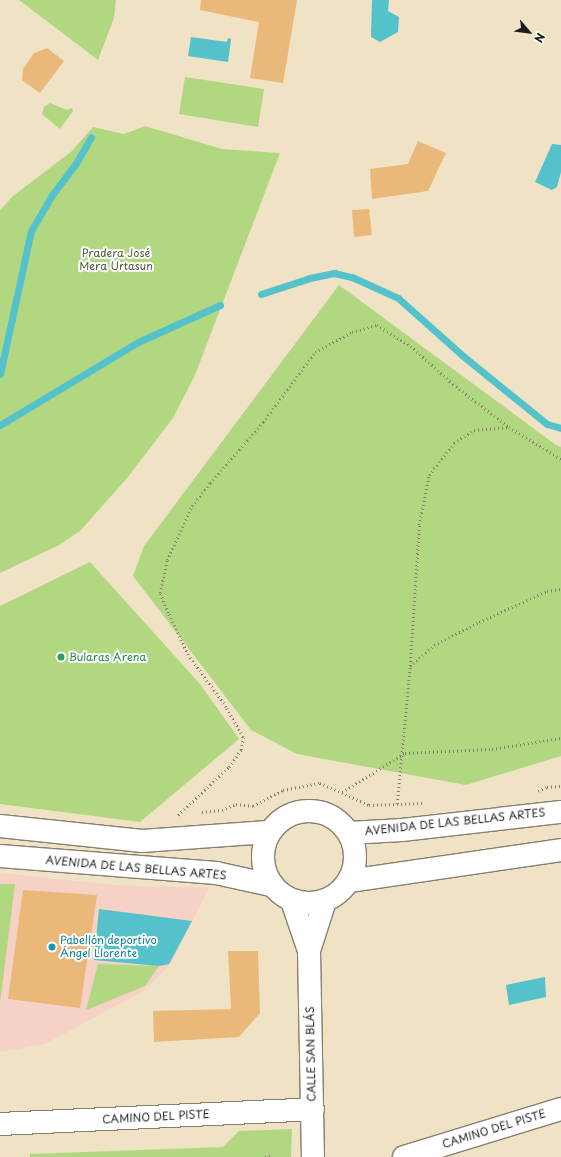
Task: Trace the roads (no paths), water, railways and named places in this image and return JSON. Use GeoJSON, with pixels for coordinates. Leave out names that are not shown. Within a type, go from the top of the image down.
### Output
{"type":"FeatureCollection","features":[{"type":"Feature","properties":{"kind":"street"},"geometry":{"type":"LineString","coordinates":[[309,810],[332,816],[349,833],[356,857],[349,881],[339,893],[325,901],[309,904],[292,901],[271,886],[262,860],[268,832],[286,816],[309,810]]}},
{"type":"Feature","properties":{"kind":"street","name":"AVENIDA DE LAS BELLAS ARTES"},"geometry":{"type":"LineString","coordinates":[[349,833],[402,830],[561,812]]}},
{"type":"Feature","properties":{"kind":"street"},"geometry":{"type":"LineString","coordinates":[[0,826],[142,841],[218,834],[268,832]]}},
{"type":"Feature","properties":{"kind":"street"},"geometry":{"type":"LineString","coordinates":[[349,881],[561,850]]}},
{"type":"Feature","properties":{"kind":"street","name":"AVENIDA DE LAS BELLAS ARTES"},"geometry":{"type":"LineString","coordinates":[[0,856],[216,873],[271,886]]}},
{"type":"Feature","properties":{"kind":"street","name":"CALLE SAN BLÁS"},"geometry":{"type":"LineString","coordinates":[[292,901],[309,951],[313,1157]]}},
{"type":"Feature","properties":{"kind":"street","name":"CALLE SAN BLÁS"},"geometry":{"type":"LineString","coordinates":[[309,951],[325,901]]}},
{"type":"Feature","properties":{"kind":"street","name":"CAMINO DEL PISTE"},"geometry":{"type":"LineString","coordinates":[[0,1124],[313,1109]]}},
{"type":"Feature","properties":{"kind":"street","name":"CAMINO DEL PISTE"},"geometry":{"type":"LineString","coordinates":[[404,1157],[561,1109]]}},
{"type":"Feature","properties":{"kind":"water"},"geometry":{"type":"Polygon","coordinates":[[[372,0],[389,0],[388,11],[399,17],[398,32],[380,42],[371,37],[372,0]]]}},
{"type":"Feature","properties":{"kind":"water"},"geometry":{"type":"Polygon","coordinates":[[[191,37],[227,42],[228,38],[231,39],[228,62],[188,56],[191,37]]]}},
{"type":"Feature","properties":{"kind":"water"},"geometry":{"type":"Polygon","coordinates":[[[552,144],[561,145],[561,172],[557,187],[552,190],[535,182],[552,144]]]}},
{"type":"Feature","properties":{"kind":"water"},"geometry":{"type":"Polygon","coordinates":[[[99,909],[192,921],[169,964],[159,966],[94,960],[99,909]]]}},
{"type":"Feature","properties":{"kind":"water"},"geometry":{"type":"Polygon","coordinates":[[[545,977],[546,997],[509,1005],[506,985],[545,977]]]}},
{"type":"Feature","properties":{"kind":"waterway"},"geometry":{"type":"LineString","coordinates":[[0,374],[31,231],[52,195],[75,165],[91,137]]}},
{"type":"Feature","properties":{"kind":"waterway"},"geometry":{"type":"LineString","coordinates":[[261,294],[310,278],[334,273],[352,277],[398,298],[463,356],[547,424],[561,428]]}},
{"type":"Feature","properties":{"kind":"waterway"},"geometry":{"type":"LineString","coordinates":[[0,425],[138,342],[220,305]]}},
{"type":"Feature","properties":{"kind":"place","name":"Bularas Arena"},"geometry":{"type":"Point","coordinates":[61,657]}},
{"type":"Feature","properties":{"kind":"place","name":"Pabellón deportivo Ángel Llorente"},"geometry":{"type":"Point","coordinates":[52,947]}},
{"type":"Feature","properties":{"kind":"park label","name":"Pradera José Mera Urtasun"},"geometry":{"type":"Point","coordinates":[116,260]}}]}
